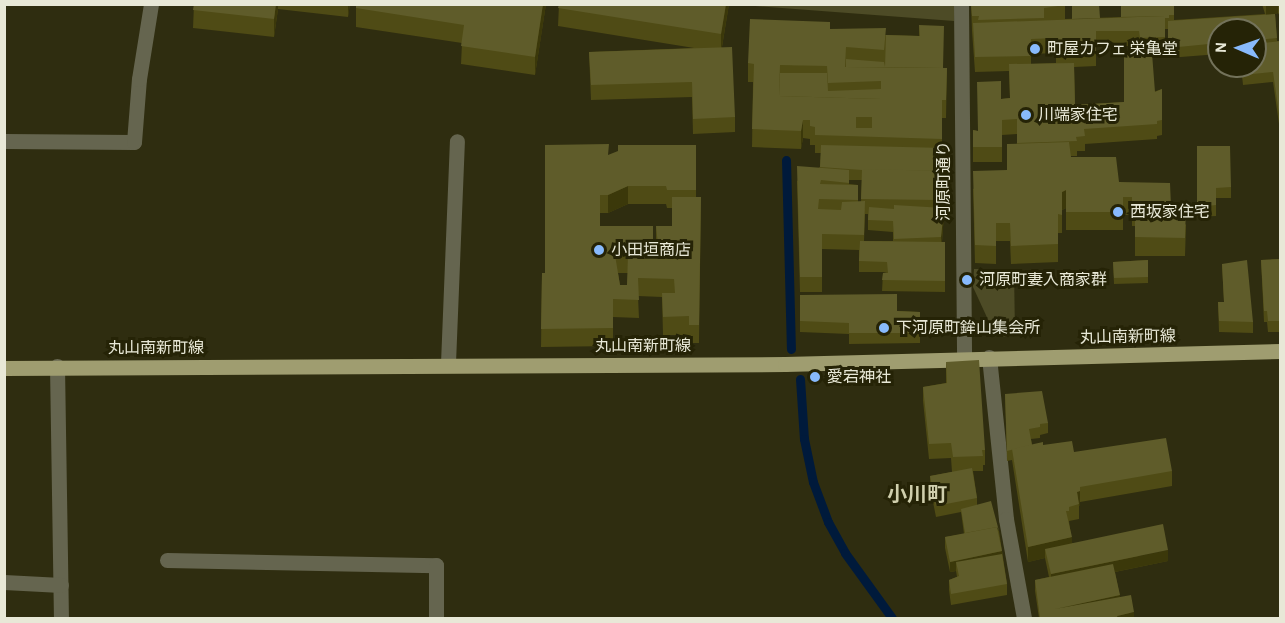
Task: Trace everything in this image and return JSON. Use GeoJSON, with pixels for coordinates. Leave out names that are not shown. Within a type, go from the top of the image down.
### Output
{"type":"FeatureCollection","features":[{"type":"Feature","properties":{"kind":"main road","name":"丸山南新町線"},"geometry":{"type":"LineString","coordinates":[[4,368],[448,363],[785,364],[1281,351]]}},
{"type":"Feature","properties":{"kind":"street"},"geometry":{"type":"LineString","coordinates":[[4,141],[134,142],[139,79],[151,4]]}},
{"type":"Feature","properties":{"kind":"street","name":"河原町通り"},"geometry":{"type":"LineString","coordinates":[[961,4],[964,358]]}},
{"type":"Feature","properties":{"kind":"street"},"geometry":{"type":"LineString","coordinates":[[448,363],[457,141]]}},
{"type":"Feature","properties":{"kind":"street"},"geometry":{"type":"LineString","coordinates":[[989,357],[1006,519],[1024,618]]}},
{"type":"Feature","properties":{"kind":"street"},"geometry":{"type":"LineString","coordinates":[[57,366],[61,618]]}},
{"type":"Feature","properties":{"kind":"street"},"geometry":{"type":"LineString","coordinates":[[167,560],[436,565],[436,618]]}},
{"type":"Feature","properties":{"kind":"street"},"geometry":{"type":"LineString","coordinates":[[4,582],[61,585]]}},
{"type":"Feature","properties":{"kind":"shaded area"},"geometry":{"type":"Polygon","coordinates":[[[755,4],[954,5],[954,21],[755,6],[755,4]]]}},
{"type":"Feature","properties":{"kind":"shaded area"},"geometry":{"type":"Polygon","coordinates":[[[974,269],[1014,269],[1015,336],[996,337],[973,287],[974,269]]]}},
{"type":"Feature","properties":{"kind":"building"},"geometry":{"type":"Polygon","coordinates":[[[194,4],[276,4],[274,19],[193,10],[194,4]]]}},
{"type":"Feature","properties":{"kind":"building"},"geometry":{"type":"Polygon","coordinates":[[[356,4],[543,4],[535,57],[461,46],[464,25],[356,8],[356,4]]]}},
{"type":"Feature","properties":{"kind":"building"},"geometry":{"type":"Polygon","coordinates":[[[559,4],[726,4],[721,34],[558,8],[559,4]]]}},
{"type":"Feature","properties":{"kind":"building"},"geometry":{"type":"Polygon","coordinates":[[[971,4],[1065,5],[1044,8],[1044,18],[978,20],[979,16],[972,16],[971,4]]]}},
{"type":"Feature","properties":{"kind":"building"},"geometry":{"type":"Polygon","coordinates":[[[1072,4],[1099,4],[1100,18],[1072,19],[1072,4]]]}},
{"type":"Feature","properties":{"kind":"building"},"geometry":{"type":"Polygon","coordinates":[[[1121,4],[1174,4],[1174,15],[1169,15],[1169,18],[1165,16],[1121,17],[1121,4]]]}},
{"type":"Feature","properties":{"kind":"building"},"geometry":{"type":"Polygon","coordinates":[[[1275,14],[1277,38],[1267,39],[1267,18],[1214,18],[1275,14]]]}},
{"type":"Feature","properties":{"kind":"building"},"geometry":{"type":"Polygon","coordinates":[[[1165,16],[1165,37],[1140,38],[1139,31],[1096,31],[1096,51],[1057,52],[1056,38],[1031,39],[1030,56],[975,57],[973,23],[1165,16]]]}},
{"type":"Feature","properties":{"kind":"building"},"geometry":{"type":"Polygon","coordinates":[[[1207,18],[1207,44],[1168,48],[1168,21],[1207,18]]]}},
{"type":"Feature","properties":{"kind":"building"},"geometry":{"type":"Polygon","coordinates":[[[750,19],[830,22],[830,29],[886,28],[884,50],[846,47],[845,67],[947,68],[946,100],[942,100],[942,139],[815,135],[815,127],[810,126],[810,120],[803,120],[801,131],[752,129],[754,64],[748,63],[750,19]],[[780,65],[779,96],[881,99],[881,81],[828,83],[827,66],[780,65]],[[856,117],[856,128],[872,128],[872,117],[856,117]]]}},
{"type":"Feature","properties":{"kind":"building"},"geometry":{"type":"Polygon","coordinates":[[[919,25],[944,26],[943,68],[885,67],[886,35],[920,36],[919,25]]]}},
{"type":"Feature","properties":{"kind":"building"},"geometry":{"type":"Polygon","coordinates":[[[1281,41],[1281,113],[1279,114],[1273,72],[1267,73],[1267,43],[1281,41]]]}},
{"type":"Feature","properties":{"kind":"building"},"geometry":{"type":"Polygon","coordinates":[[[732,47],[735,117],[693,119],[692,82],[591,85],[589,52],[732,47]]]}},
{"type":"Feature","properties":{"kind":"building","name":"川端家住宅"},"geometry":{"type":"Polygon","coordinates":[[[1152,53],[1155,92],[1162,89],[1162,120],[1157,121],[1157,124],[1084,129],[1085,136],[1076,137],[1077,141],[1017,143],[1017,119],[1002,120],[1002,147],[973,147],[973,130],[978,131],[977,82],[1001,81],[1001,99],[1010,98],[1009,64],[1074,63],[1075,105],[1124,102],[1124,54],[1152,53]]]}},
{"type":"Feature","properties":{"kind":"building"},"geometry":{"type":"Polygon","coordinates":[[[846,59],[884,62],[885,67],[846,67],[846,59]]]}},
{"type":"Feature","properties":{"kind":"building"},"geometry":{"type":"Polygon","coordinates":[[[780,73],[827,73],[828,91],[881,89],[881,99],[779,96],[780,73]]]}},
{"type":"Feature","properties":{"kind":"building","name":"西坂家住宅"},"geometry":{"type":"Polygon","coordinates":[[[1069,142],[1071,157],[1116,157],[1119,182],[1170,183],[1171,206],[1186,207],[1185,238],[1135,237],[1135,208],[1132,208],[1132,197],[1123,197],[1123,212],[1066,212],[1066,190],[1062,192],[1062,215],[1058,214],[1058,244],[1011,246],[1010,223],[996,223],[996,246],[975,245],[973,171],[1007,170],[1007,144],[1069,142]]]}},
{"type":"Feature","properties":{"kind":"building","name":"小田垣商店"},"geometry":{"type":"Polygon","coordinates":[[[609,144],[608,155],[618,151],[618,145],[696,145],[696,190],[667,190],[666,186],[628,186],[608,195],[600,195],[600,226],[653,226],[653,245],[658,245],[656,226],[672,226],[672,197],[701,197],[699,325],[689,325],[689,316],[663,317],[662,293],[675,293],[674,279],[638,278],[639,300],[613,299],[613,328],[541,329],[542,273],[545,273],[545,145],[609,144]],[[615,255],[620,285],[627,285],[628,255],[615,255]]]}},
{"type":"Feature","properties":{"kind":"building"},"geometry":{"type":"Polygon","coordinates":[[[821,145],[945,148],[945,171],[820,167],[821,145]]]}},
{"type":"Feature","properties":{"kind":"building"},"geometry":{"type":"Polygon","coordinates":[[[1197,146],[1230,146],[1231,187],[1216,188],[1216,205],[1197,207],[1197,146]]]}},
{"type":"Feature","properties":{"kind":"building"},"geometry":{"type":"Polygon","coordinates":[[[797,166],[849,170],[849,183],[821,180],[820,184],[858,185],[858,200],[819,199],[818,209],[841,210],[842,202],[865,201],[864,235],[822,234],[822,277],[800,277],[797,166]]]}},
{"type":"Feature","properties":{"kind":"building"},"geometry":{"type":"Polygon","coordinates":[[[862,169],[947,171],[946,197],[937,196],[936,200],[861,199],[862,169]]]}},
{"type":"Feature","properties":{"kind":"building"},"geometry":{"type":"Polygon","coordinates":[[[894,205],[944,208],[941,237],[894,239],[893,221],[868,220],[869,207],[894,209],[894,205]]]}},
{"type":"Feature","properties":{"kind":"building"},"geometry":{"type":"Polygon","coordinates":[[[860,241],[945,242],[945,281],[882,280],[883,273],[888,273],[887,262],[859,261],[860,241]]]}},
{"type":"Feature","properties":{"kind":"building"},"geometry":{"type":"Polygon","coordinates":[[[1281,259],[1281,321],[1268,321],[1267,311],[1264,311],[1261,260],[1281,259]]]}},
{"type":"Feature","properties":{"kind":"building"},"geometry":{"type":"Polygon","coordinates":[[[1148,260],[1148,277],[1114,278],[1113,262],[1148,260]]]}},
{"type":"Feature","properties":{"kind":"building"},"geometry":{"type":"Polygon","coordinates":[[[1247,260],[1253,322],[1219,321],[1218,302],[1224,302],[1222,264],[1247,260]]]}},
{"type":"Feature","properties":{"kind":"building"},"geometry":{"type":"Polygon","coordinates":[[[897,294],[897,311],[920,312],[920,333],[849,333],[849,323],[800,321],[800,295],[897,294]]]}},
{"type":"Feature","properties":{"kind":"building"},"geometry":{"type":"Polygon","coordinates":[[[979,360],[985,450],[982,450],[983,456],[953,457],[951,443],[929,444],[923,387],[947,383],[946,362],[979,360]]]}},
{"type":"Feature","properties":{"kind":"building"},"geometry":{"type":"Polygon","coordinates":[[[1042,391],[1048,423],[1029,429],[1032,445],[1007,451],[1005,394],[1042,391]]]}},
{"type":"Feature","properties":{"kind":"building"},"geometry":{"type":"Polygon","coordinates":[[[1166,438],[1172,471],[1080,487],[1080,491],[1077,492],[1079,504],[1069,507],[1069,511],[1066,511],[1072,537],[1028,547],[1012,449],[1043,442],[1043,445],[1072,441],[1074,452],[1166,438]]]}},
{"type":"Feature","properties":{"kind":"building"},"geometry":{"type":"Polygon","coordinates":[[[972,468],[977,498],[936,506],[930,476],[972,468]]]}},
{"type":"Feature","properties":{"kind":"building"},"geometry":{"type":"Polygon","coordinates":[[[991,501],[999,531],[997,527],[965,533],[961,509],[991,501]]]}},
{"type":"Feature","properties":{"kind":"building"},"geometry":{"type":"Polygon","coordinates":[[[1163,524],[1168,550],[1051,574],[1045,549],[1163,524]]]}},
{"type":"Feature","properties":{"kind":"building"},"geometry":{"type":"Polygon","coordinates":[[[997,527],[1002,551],[950,562],[945,537],[997,527]]]}},
{"type":"Feature","properties":{"kind":"building"},"geometry":{"type":"Polygon","coordinates":[[[1002,554],[1007,584],[951,594],[949,580],[959,576],[956,562],[1002,554]]]}},
{"type":"Feature","properties":{"kind":"building"},"geometry":{"type":"Polygon","coordinates":[[[1113,564],[1120,595],[1055,609],[1131,595],[1134,612],[1117,616],[1118,618],[1040,618],[1035,580],[1113,564]]]}},
{"type":"Feature","properties":{"kind":"waterway"},"geometry":{"type":"LineString","coordinates":[[786,160],[791,349]]}},
{"type":"Feature","properties":{"kind":"waterway"},"geometry":{"type":"LineString","coordinates":[[800,379],[804,439],[813,482],[828,522],[845,553],[892,618]]}},
{"type":"Feature","properties":{"kind":"place","name":"町屋カフェ 栄亀堂"},"geometry":{"type":"Point","coordinates":[1035,49]}},
{"type":"Feature","properties":{"kind":"place","name":"川端家住宅"},"geometry":{"type":"Point","coordinates":[1026,115]}},
{"type":"Feature","properties":{"kind":"place","name":"西坂家住宅"},"geometry":{"type":"Point","coordinates":[1118,212]}},
{"type":"Feature","properties":{"kind":"place","name":"小田垣商店"},"geometry":{"type":"Point","coordinates":[599,250]}},
{"type":"Feature","properties":{"kind":"place","name":"河原町妻入商家群"},"geometry":{"type":"Point","coordinates":[967,280]}},
{"type":"Feature","properties":{"kind":"place","name":"下河原町鉾山集会所"},"geometry":{"type":"Point","coordinates":[884,328]}},
{"type":"Feature","properties":{"kind":"place","name":"愛宕神社"},"geometry":{"type":"Point","coordinates":[815,377]}},
{"type":"Feature","properties":{"kind":"district","name":"小川町"},"geometry":{"type":"Point","coordinates":[917,495]}}]}
